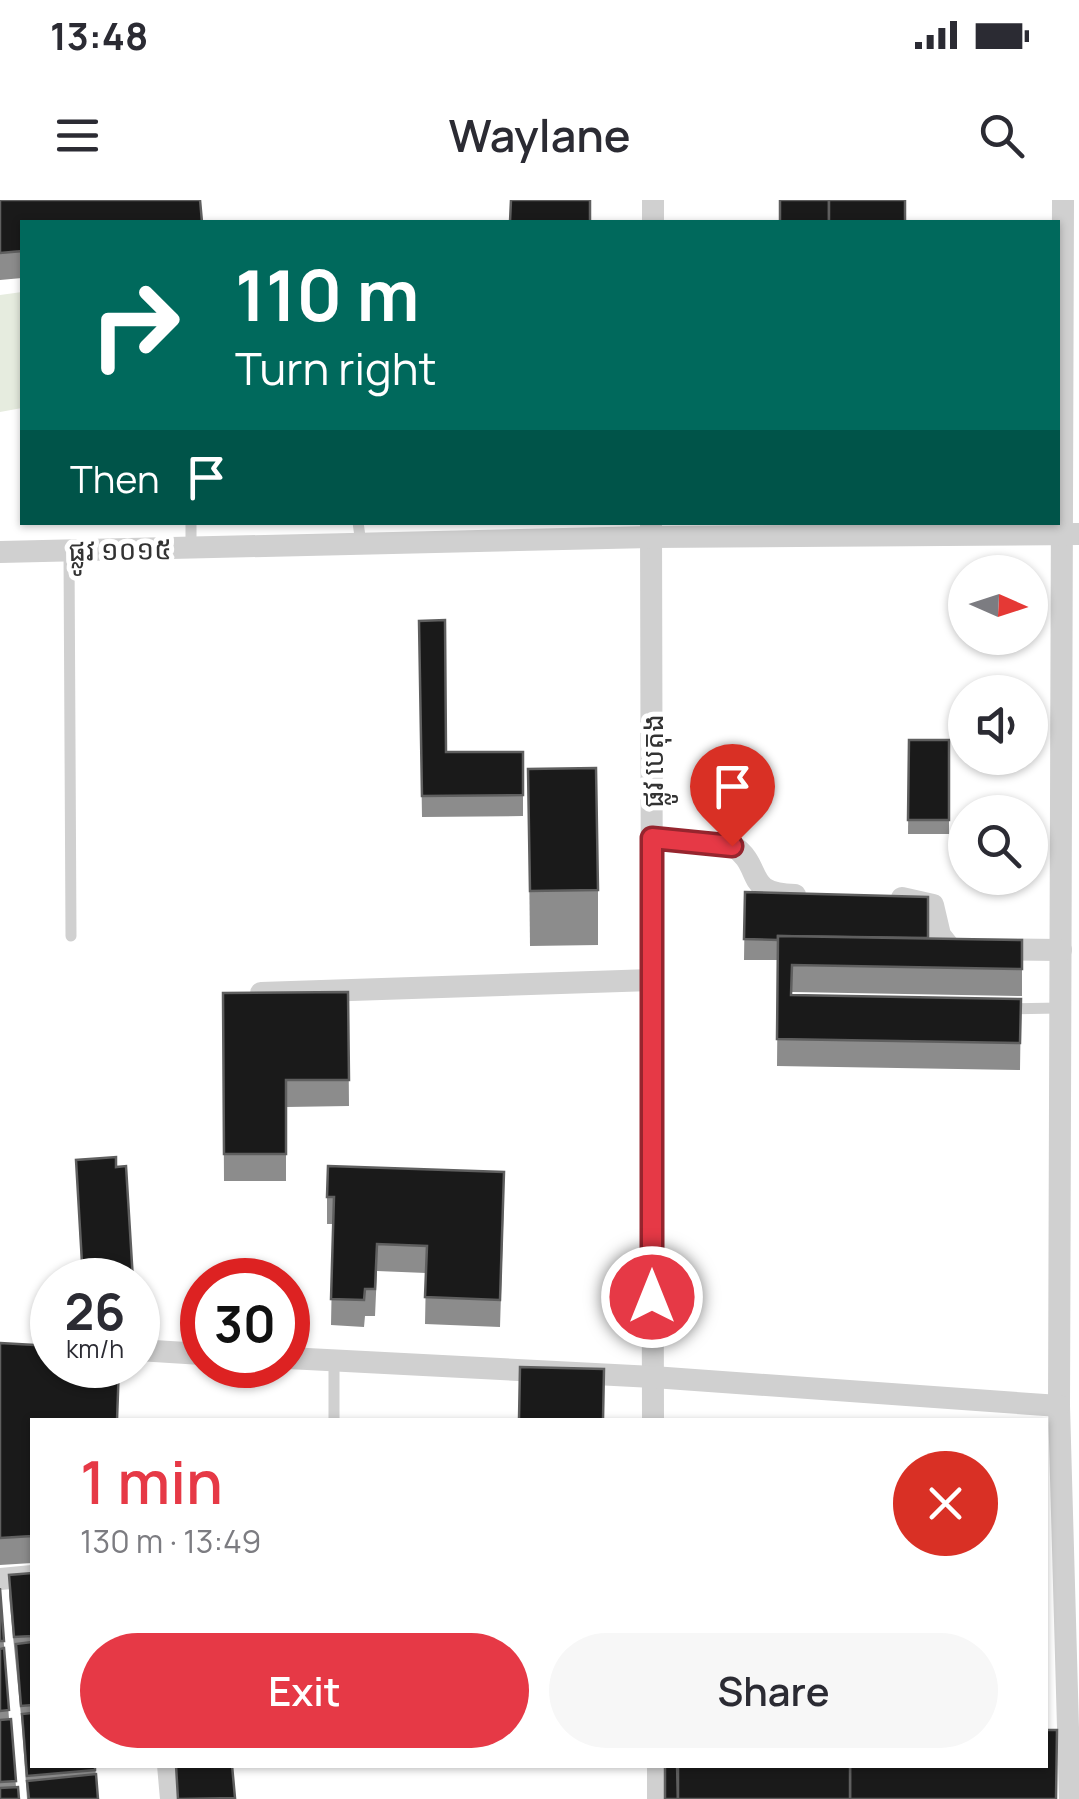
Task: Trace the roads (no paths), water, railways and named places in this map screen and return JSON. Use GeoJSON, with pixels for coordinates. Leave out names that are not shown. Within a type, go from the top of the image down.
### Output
{"type":"FeatureCollection","features":[{"type":"Feature","properties":{"kind":"street"},"geometry":{"type":"LineString","coordinates":[[1063,200],[1070,534],[1060,1008],[1059,1406],[1070,1799]]}},
{"type":"Feature","properties":{"kind":"street","name":"ផ្លូវ ១០១៥"},"geometry":{"type":"LineString","coordinates":[[0,552],[191,548],[360,533],[651,530],[1070,534]]}},
{"type":"Feature","properties":{"kind":"street","name":"ផ្លូវ បេតុង"},"geometry":{"type":"LineString","coordinates":[[651,530],[653,1418]]}},
{"type":"Feature","properties":{"kind":"street"},"geometry":{"type":"LineString","coordinates":[[652,838],[732,846],[768,894],[812,896]]}},
{"type":"Feature","properties":{"kind":"street"},"geometry":{"type":"LineString","coordinates":[[883,898],[919,898],[933,904],[940,935],[951,949],[1061,950]]}},
{"type":"Feature","properties":{"kind":"street"},"geometry":{"type":"LineString","coordinates":[[246,994],[652,980]]}},
{"type":"Feature","properties":{"kind":"street"},"geometry":{"type":"LineString","coordinates":[[310,1359],[652,1376],[1059,1406]]}},
{"type":"Feature","properties":{"kind":"street"},"geometry":{"type":"LineString","coordinates":[[0,1580],[30,1576]]}},
{"type":"Feature","properties":{"kind":"street"},"geometry":{"type":"LineString","coordinates":[[168,1768],[171,1799]]}},
{"type":"Feature","properties":{"kind":"street"},"geometry":{"type":"LineString","coordinates":[[658,1768],[658,1799]]}},
{"type":"Feature","properties":{"kind":"lane"},"geometry":{"type":"LineString","coordinates":[[191,548],[192,525]]}},
{"type":"Feature","properties":{"kind":"lane"},"geometry":{"type":"LineString","coordinates":[[69,551],[70,936]]}},
{"type":"Feature","properties":{"kind":"lane"},"geometry":{"type":"LineString","coordinates":[[1001,1009],[1060,1008]]}},
{"type":"Feature","properties":{"kind":"lane"},"geometry":{"type":"LineString","coordinates":[[334,1360],[334,1418]]}}]}
